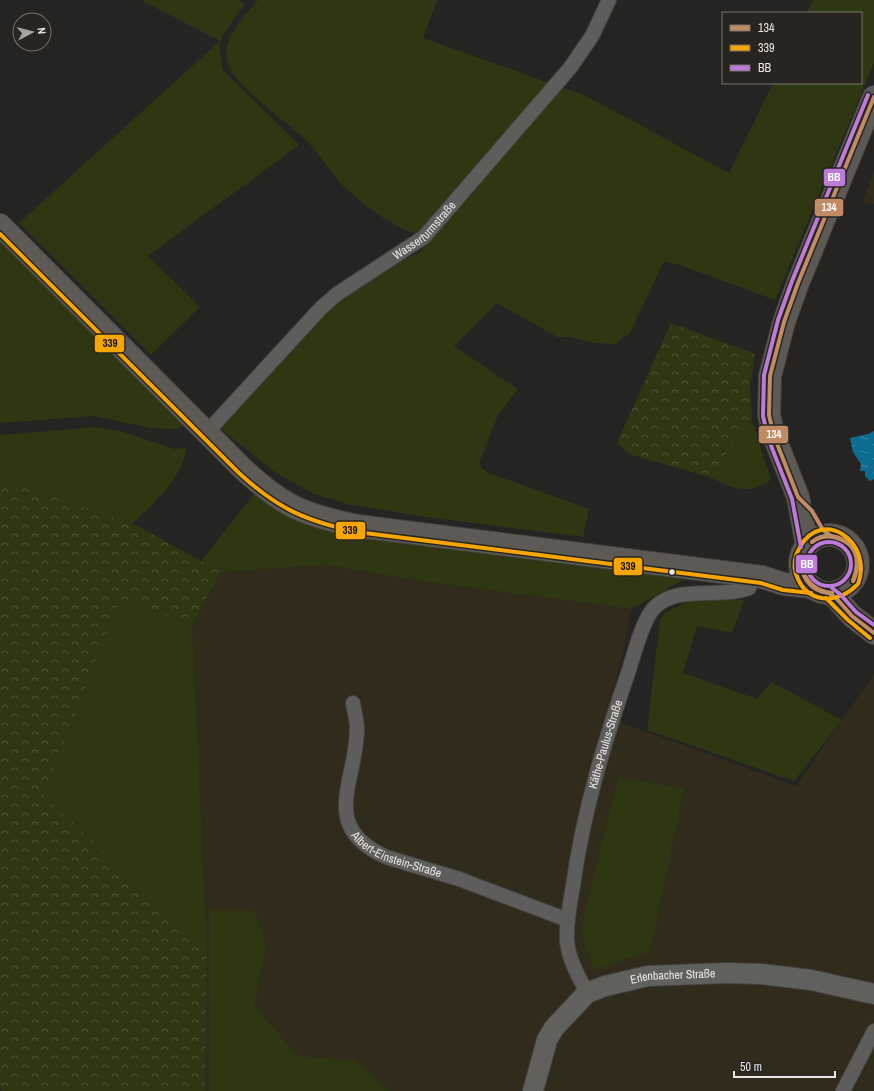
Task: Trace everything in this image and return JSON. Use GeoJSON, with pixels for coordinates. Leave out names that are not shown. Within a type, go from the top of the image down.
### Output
{"type":"FeatureCollection","features":[{"type":"Feature","properties":{"kind":"main road"},"geometry":{"type":"LineString","coordinates":[[872,631],[852,616],[836,598],[820,590],[803,576],[804,554],[798,497],[774,436],[769,414],[770,376],[784,322],[793,296],[874,97]]}},
{"type":"Feature","properties":{"kind":"main road"},"geometry":{"type":"LineString","coordinates":[[0,225],[208,431],[243,469],[289,506],[319,518],[358,526],[456,540],[758,577],[784,584],[820,590],[843,589],[853,581]]}},
{"type":"Feature","properties":{"kind":"main road"},"geometry":{"type":"LineString","coordinates":[[798,497],[812,511],[823,530],[831,536]]}},
{"type":"Feature","properties":{"kind":"main road"},"geometry":{"type":"LineString","coordinates":[[758,577],[787,572],[795,568],[804,554],[818,538],[831,536],[844,539],[849,543],[856,554],[858,567],[853,581],[854,590],[872,631]]}},
{"type":"Feature","properties":{"kind":"street","name":"Wasserturmstraße"},"geometry":{"type":"LineString","coordinates":[[208,431],[321,308],[337,294],[424,237],[570,68],[592,36],[609,0]]}},
{"type":"Feature","properties":{"kind":"street","name":"Käthe-Paulus-Straße"},"geometry":{"type":"LineString","coordinates":[[587,994],[572,960],[567,940],[568,920],[576,860],[587,806],[638,640],[648,616],[654,608],[677,596],[693,593],[734,594],[749,588],[758,577]]}},
{"type":"Feature","properties":{"kind":"street","name":"Albert-Einstein-Straße"},"geometry":{"type":"LineString","coordinates":[[353,703],[357,727],[345,808],[350,830],[358,839],[375,852],[386,857],[459,879],[568,920]]}},
{"type":"Feature","properties":{"kind":"street","name":"Erlenbacher Straße"},"geometry":{"type":"LineString","coordinates":[[533,1091],[547,1040],[554,1028],[587,994],[605,986],[648,976],[726,973],[762,974],[811,980],[874,994]]}},
{"type":"Feature","properties":{"kind":"street"},"geometry":{"type":"LineString","coordinates":[[843,1091],[874,1031]]}},
{"type":"Feature","properties":{"kind":"shaded area"},"geometry":{"type":"Polygon","coordinates":[[[874,171],[874,204],[862,203],[874,171]]]}},
{"type":"Feature","properties":{"kind":"shaded area"},"geometry":{"type":"Polygon","coordinates":[[[327,565],[428,582],[632,609],[614,694],[622,723],[796,786],[874,674],[874,1091],[205,1091],[207,948],[192,625],[221,572],[327,565]]]}},
{"type":"Feature","properties":{"kind":"green space"},"geometry":{"type":"Polygon","coordinates":[[[141,0],[240,0],[244,5],[222,36],[220,44],[223,70],[299,145],[148,256],[200,307],[151,355],[19,223],[220,41],[141,0]]]}},
{"type":"Feature","properties":{"kind":"green space"},"geometry":{"type":"Polygon","coordinates":[[[258,0],[437,0],[423,38],[549,83],[421,233],[413,232],[403,229],[381,216],[344,187],[308,142],[250,93],[231,71],[227,60],[226,51],[231,35],[241,20],[258,0]]]}},
{"type":"Feature","properties":{"kind":"green space"},"geometry":{"type":"Polygon","coordinates":[[[813,0],[874,0],[874,63],[775,300],[680,265],[664,261],[630,333],[615,344],[594,343],[570,337],[557,337],[497,303],[454,346],[518,389],[498,415],[480,461],[481,468],[489,473],[589,509],[583,537],[419,516],[347,504],[309,492],[275,472],[222,430],[223,424],[281,358],[323,315],[368,278],[393,263],[419,253],[560,87],[584,95],[729,173],[773,84],[862,84],[862,12],[807,12],[813,0]]]}},
{"type":"Feature","properties":{"kind":"green space"},"geometry":{"type":"Polygon","coordinates":[[[0,239],[184,425],[176,429],[150,428],[94,416],[0,423],[0,239]]]}},
{"type":"Feature","properties":{"kind":"green space"},"geometry":{"type":"Polygon","coordinates":[[[671,323],[755,354],[750,387],[752,420],[709,477],[629,454],[617,443],[671,323]]]}},
{"type":"Feature","properties":{"kind":"green space"},"geometry":{"type":"Polygon","coordinates":[[[752,420],[771,480],[754,488],[740,489],[709,477],[752,420]]]}},
{"type":"Feature","properties":{"kind":"green space"},"geometry":{"type":"Polygon","coordinates":[[[96,427],[120,431],[174,449],[186,448],[179,471],[165,491],[131,525],[0,478],[0,435],[96,427]]]}},
{"type":"Feature","properties":{"kind":"green space"},"geometry":{"type":"Polygon","coordinates":[[[0,478],[136,525],[221,572],[192,625],[121,599],[43,795],[207,948],[205,1091],[1,1091],[0,478]]]}},
{"type":"Feature","properties":{"kind":"green space"},"geometry":{"type":"Polygon","coordinates":[[[254,494],[283,514],[327,531],[424,546],[686,578],[632,609],[428,582],[327,565],[221,572],[201,561],[254,494]]]}},
{"type":"Feature","properties":{"kind":"green space"},"geometry":{"type":"Polygon","coordinates":[[[121,598],[192,625],[207,948],[42,795],[121,598]]]}},
{"type":"Feature","properties":{"kind":"green space"},"geometry":{"type":"Polygon","coordinates":[[[696,598],[744,600],[732,633],[697,626],[683,673],[757,699],[771,682],[842,720],[794,781],[647,730],[660,620],[666,612],[696,598]]]}},
{"type":"Feature","properties":{"kind":"green space"},"geometry":{"type":"Polygon","coordinates":[[[618,777],[684,789],[650,951],[594,970],[581,931],[618,777]]]}},
{"type":"Feature","properties":{"kind":"green space"},"geometry":{"type":"Polygon","coordinates":[[[209,911],[254,911],[266,944],[254,1005],[297,1056],[356,1061],[388,1091],[210,1091],[209,911]]]}},
{"type":"Feature","properties":{"kind":"water"},"geometry":{"type":"Polygon","coordinates":[[[874,431],[874,479],[870,481],[865,476],[865,471],[860,471],[861,464],[853,452],[850,438],[874,431]]]}},
{"type":"Feature","properties":{"kind":"transit line","name":"BB"},"geometry":{"type":"LineString","coordinates":[[801,547],[792,499],[768,438],[763,416],[764,375],[778,320],[792,281],[868,95]]}},
{"type":"Feature","properties":{"kind":"transit line","name":"134"},"geometry":{"type":"LineString","coordinates":[[831,536],[823,530],[812,511],[798,497],[774,436],[769,415],[770,376],[784,322],[798,283],[874,97]]}},
{"type":"Feature","properties":{"kind":"transit line","name":"339"},"geometry":{"type":"LineString","coordinates":[[0,234],[239,473],[267,496],[294,512],[323,523],[357,532],[761,583],[783,590],[811,593]]}},
{"type":"Feature","properties":{"kind":"transit line","name":"339"},"geometry":{"type":"LineString","coordinates":[[857,585],[849,592],[832,598],[814,596],[807,591],[801,584],[796,574],[795,564],[798,550],[809,535],[821,530],[832,530],[843,535],[852,543],[859,555],[861,569],[858,584]]}},
{"type":"Feature","properties":{"kind":"transit line","name":"134"},"geometry":{"type":"LineString","coordinates":[[812,542],[821,537],[831,536],[841,539],[850,545]]}},
{"type":"Feature","properties":{"kind":"transit line","name":"134"},"geometry":{"type":"LineString","coordinates":[[812,542],[821,537],[831,537],[841,539],[850,545]]}},
{"type":"Feature","properties":{"kind":"transit line","name":"BB"},"geometry":{"type":"LineString","coordinates":[[825,542],[833,542],[838,543],[845,548],[850,555],[851,564],[850,573],[845,580],[838,585],[825,586],[817,583],[810,576],[807,568],[807,560],[810,552],[817,545],[825,542]]}},
{"type":"Feature","properties":{"kind":"transit line","name":"134"},"geometry":{"type":"LineString","coordinates":[[850,545],[856,553],[858,562],[853,581]]}},
{"type":"Feature","properties":{"kind":"transit line","name":"134"},"geometry":{"type":"LineString","coordinates":[[850,545],[855,554],[857,563],[853,581]]}},
{"type":"Feature","properties":{"kind":"transit line","name":"134"},"geometry":{"type":"LineString","coordinates":[[802,570],[810,583],[817,589],[832,593]]}},
{"type":"Feature","properties":{"kind":"transit line","name":"134"},"geometry":{"type":"LineString","coordinates":[[802,570],[809,584],[822,592],[832,593]]}},
{"type":"Feature","properties":{"kind":"transit line","name":"BB"},"geometry":{"type":"LineString","coordinates":[[832,588],[840,594],[856,612],[874,625]]}},
{"type":"Feature","properties":{"kind":"transit line","name":"134"},"geometry":{"type":"LineString","coordinates":[[829,593],[836,598],[852,616],[874,633]]}},
{"type":"Feature","properties":{"kind":"transit line","name":"339"},"geometry":{"type":"LineString","coordinates":[[826,598],[848,620],[870,638]]}}]}
